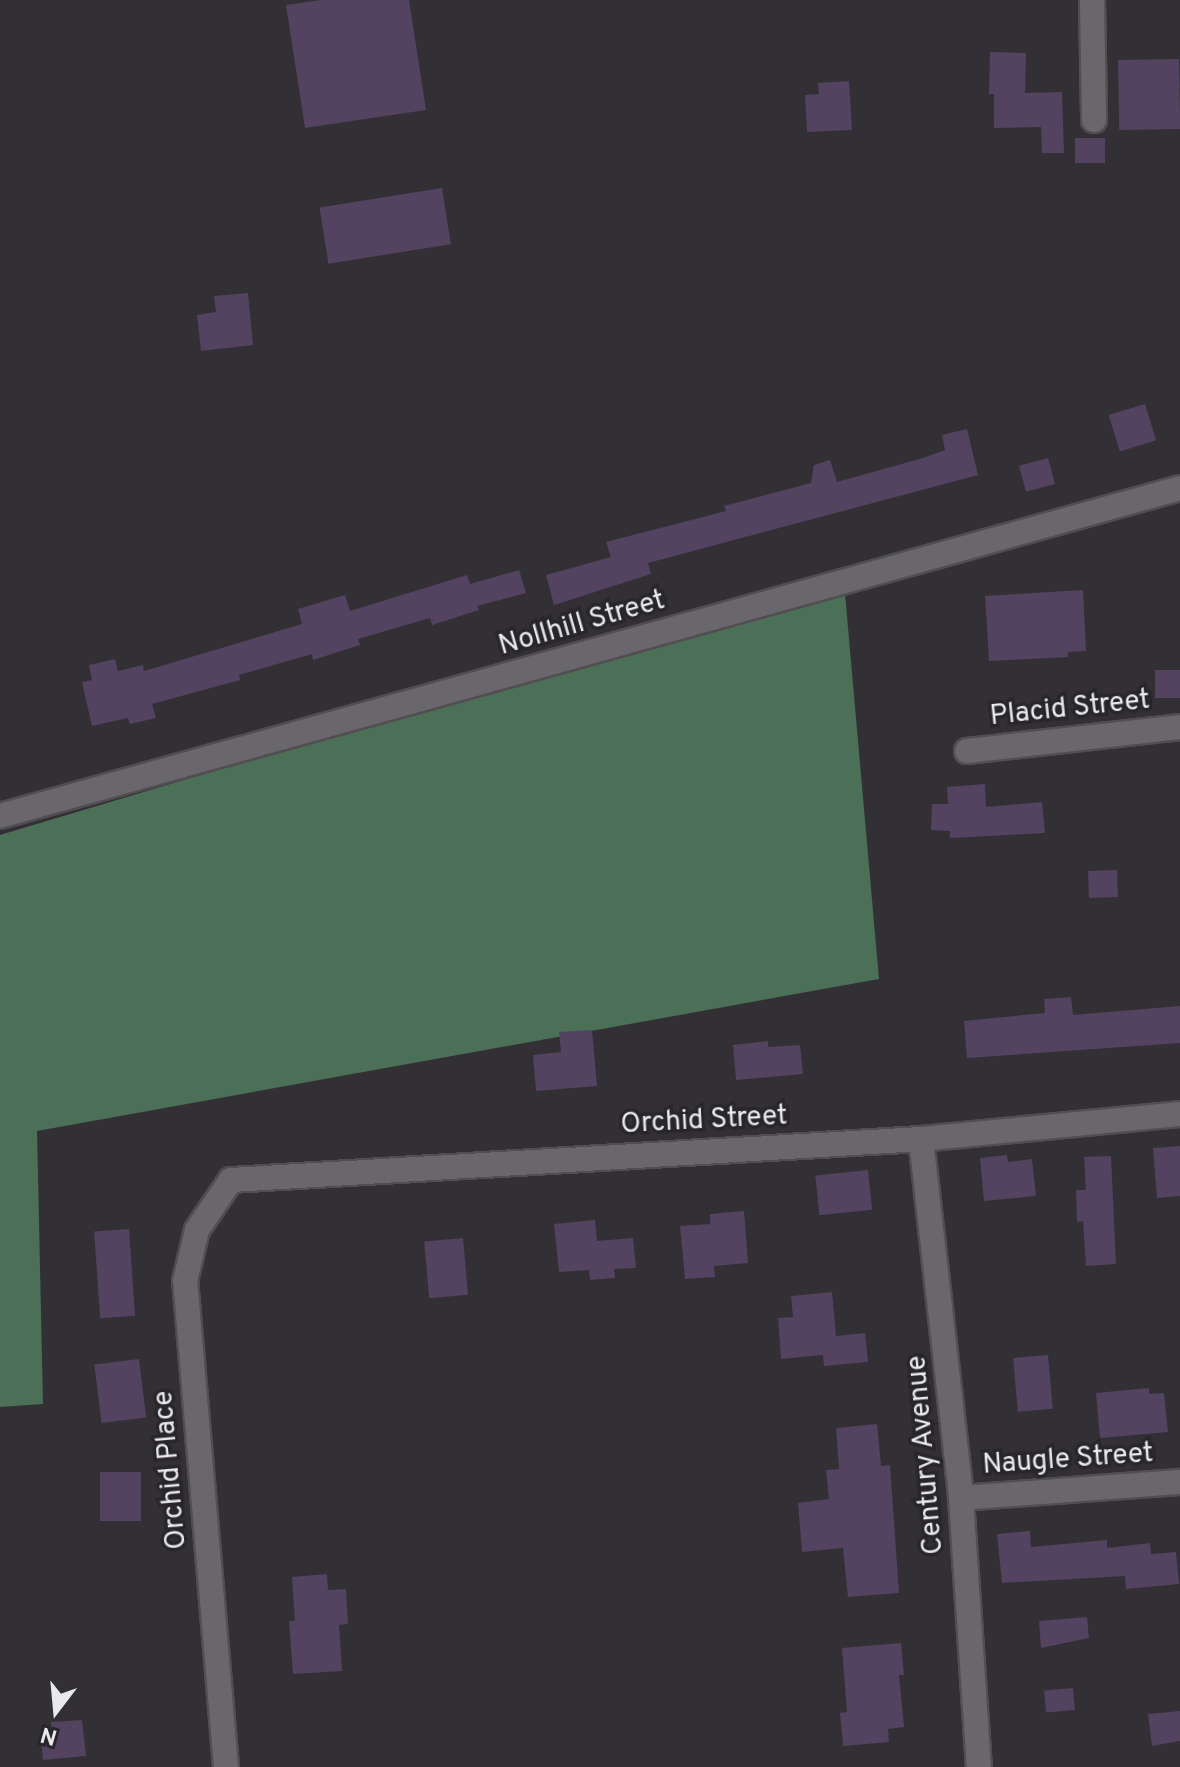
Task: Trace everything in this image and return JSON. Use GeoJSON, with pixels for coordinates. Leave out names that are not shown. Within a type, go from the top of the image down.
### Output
{"type":"FeatureCollection","features":[{"type":"Feature","properties":{"kind":"street"},"geometry":{"type":"LineString","coordinates":[[1092,0],[1094,120]]}},
{"type":"Feature","properties":{"kind":"street","name":"Nollhill Street"},"geometry":{"type":"LineString","coordinates":[[0,816],[1180,488]]}},
{"type":"Feature","properties":{"kind":"street","name":"Placid Street"},"geometry":{"type":"LineString","coordinates":[[967,751],[1180,727]]}},
{"type":"Feature","properties":{"kind":"street","name":"Orchid Street"},"geometry":{"type":"LineString","coordinates":[[231,1180],[921,1139],[1180,1114]]}},
{"type":"Feature","properties":{"kind":"street","name":"Century Avenue"},"geometry":{"type":"LineString","coordinates":[[921,1139],[961,1498],[979,1767]]}},
{"type":"Feature","properties":{"kind":"street","name":"Orchid Place"},"geometry":{"type":"LineString","coordinates":[[226,1767],[185,1281],[197,1230],[231,1180]]}},
{"type":"Feature","properties":{"kind":"street","name":"Naugle Street"},"geometry":{"type":"LineString","coordinates":[[961,1498],[1180,1482]]}},
{"type":"Feature","properties":{"kind":"green space"},"geometry":{"type":"Polygon","coordinates":[[[844,582],[879,979],[37,1131],[43,1404],[0,1407],[0,835],[844,582]]]}},
{"type":"Feature","properties":{"kind":"building"},"geometry":{"type":"Polygon","coordinates":[[[321,0],[409,0],[426,110],[305,128],[286,5],[321,0]]]}},
{"type":"Feature","properties":{"kind":"building"},"geometry":{"type":"Polygon","coordinates":[[[990,52],[1026,53],[1025,93],[1062,92],[1064,153],[1042,153],[1041,127],[994,128],[994,94],[989,94],[990,52]]]}},
{"type":"Feature","properties":{"kind":"building"},"geometry":{"type":"Polygon","coordinates":[[[1179,59],[1180,129],[1119,130],[1118,60],[1179,59]]]}},
{"type":"Feature","properties":{"kind":"building"},"geometry":{"type":"Polygon","coordinates":[[[849,81],[852,130],[807,132],[805,95],[819,94],[818,83],[849,81]]]}},
{"type":"Feature","properties":{"kind":"building"},"geometry":{"type":"Polygon","coordinates":[[[1075,138],[1105,138],[1105,163],[1075,163],[1075,138]]]}},
{"type":"Feature","properties":{"kind":"building"},"geometry":{"type":"Polygon","coordinates":[[[442,188],[451,244],[328,264],[320,207],[442,188]]]}},
{"type":"Feature","properties":{"kind":"building"},"geometry":{"type":"Polygon","coordinates":[[[248,293],[253,345],[201,351],[197,315],[216,312],[214,296],[248,293]]]}},
{"type":"Feature","properties":{"kind":"building"},"geometry":{"type":"Polygon","coordinates":[[[1145,404],[1156,440],[1120,451],[1109,415],[1145,404]]]}},
{"type":"Feature","properties":{"kind":"building"},"geometry":{"type":"Polygon","coordinates":[[[967,429],[978,475],[648,563],[651,574],[554,605],[546,575],[611,557],[606,542],[726,511],[724,506],[811,483],[814,465],[830,460],[837,482],[923,458],[945,450],[942,435],[967,429]]]}},
{"type":"Feature","properties":{"kind":"building"},"geometry":{"type":"Polygon","coordinates":[[[1048,458],[1055,484],[1026,492],[1019,466],[1048,458]]]}},
{"type":"Feature","properties":{"kind":"building"},"geometry":{"type":"Polygon","coordinates":[[[519,570],[526,593],[477,606],[479,610],[432,625],[430,618],[358,639],[360,645],[313,660],[312,654],[239,675],[240,680],[152,704],[156,718],[130,724],[128,718],[92,726],[82,682],[92,680],[89,665],[115,659],[118,671],[143,665],[144,671],[302,624],[298,609],[345,595],[350,611],[467,575],[470,584],[519,570]]]}},
{"type":"Feature","properties":{"kind":"building"},"geometry":{"type":"Polygon","coordinates":[[[1083,590],[1086,651],[1068,652],[1068,657],[989,661],[985,596],[1083,590]]]}},
{"type":"Feature","properties":{"kind":"building"},"geometry":{"type":"Polygon","coordinates":[[[1155,670],[1180,670],[1180,698],[1155,698],[1155,670]]]}},
{"type":"Feature","properties":{"kind":"building"},"geometry":{"type":"Polygon","coordinates":[[[985,784],[986,807],[1042,802],[1045,833],[950,838],[950,831],[931,830],[932,804],[948,804],[947,787],[985,784]]]}},
{"type":"Feature","properties":{"kind":"building"},"geometry":{"type":"Polygon","coordinates":[[[1117,870],[1118,897],[1089,898],[1088,871],[1117,870]]]}},
{"type":"Feature","properties":{"kind":"building"},"geometry":{"type":"Polygon","coordinates":[[[1071,997],[1073,1015],[1180,1006],[1180,1043],[967,1058],[964,1021],[1045,1013],[1044,999],[1071,997]]]}},
{"type":"Feature","properties":{"kind":"building"},"geometry":{"type":"Polygon","coordinates":[[[592,1030],[597,1086],[536,1091],[533,1055],[561,1052],[559,1032],[592,1030]]]}},
{"type":"Feature","properties":{"kind":"building"},"geometry":{"type":"Polygon","coordinates":[[[768,1041],[768,1047],[800,1045],[803,1074],[736,1080],[733,1045],[768,1041]]]}},
{"type":"Feature","properties":{"kind":"building"},"geometry":{"type":"Polygon","coordinates":[[[1180,1146],[1180,1196],[1157,1198],[1153,1148],[1180,1146]]]}},
{"type":"Feature","properties":{"kind":"building"},"geometry":{"type":"Polygon","coordinates":[[[1007,1155],[1008,1162],[1032,1159],[1036,1196],[984,1201],[980,1158],[1007,1155]]]}},
{"type":"Feature","properties":{"kind":"building"},"geometry":{"type":"Polygon","coordinates":[[[1111,1156],[1116,1264],[1086,1266],[1083,1221],[1077,1222],[1076,1190],[1086,1190],[1084,1157],[1111,1156]]]}},
{"type":"Feature","properties":{"kind":"building"},"geometry":{"type":"Polygon","coordinates":[[[868,1170],[872,1210],[819,1215],[815,1176],[868,1170]]]}},
{"type":"Feature","properties":{"kind":"building"},"geometry":{"type":"Polygon","coordinates":[[[744,1211],[748,1263],[714,1266],[715,1277],[685,1279],[680,1226],[710,1224],[710,1214],[744,1211]]]}},
{"type":"Feature","properties":{"kind":"building"},"geometry":{"type":"Polygon","coordinates":[[[595,1220],[597,1241],[633,1238],[636,1268],[614,1269],[615,1278],[590,1280],[589,1270],[559,1272],[554,1224],[595,1220]]]}},
{"type":"Feature","properties":{"kind":"building"},"geometry":{"type":"Polygon","coordinates":[[[129,1229],[135,1316],[100,1318],[94,1231],[129,1229]]]}},
{"type":"Feature","properties":{"kind":"building"},"geometry":{"type":"Polygon","coordinates":[[[463,1238],[468,1295],[429,1298],[424,1241],[463,1238]]]}},
{"type":"Feature","properties":{"kind":"building"},"geometry":{"type":"Polygon","coordinates":[[[832,1292],[836,1336],[865,1333],[868,1362],[824,1366],[823,1355],[781,1359],[778,1318],[793,1317],[791,1296],[832,1292]]]}},
{"type":"Feature","properties":{"kind":"building"},"geometry":{"type":"Polygon","coordinates":[[[1048,1355],[1053,1409],[1018,1412],[1013,1358],[1048,1355]]]}},
{"type":"Feature","properties":{"kind":"building"},"geometry":{"type":"Polygon","coordinates":[[[139,1359],[146,1418],[102,1423],[94,1364],[139,1359]]]}},
{"type":"Feature","properties":{"kind":"building"},"geometry":{"type":"Polygon","coordinates":[[[1149,1388],[1149,1394],[1164,1393],[1168,1432],[1100,1438],[1096,1393],[1149,1388]]]}},
{"type":"Feature","properties":{"kind":"building"},"geometry":{"type":"Polygon","coordinates":[[[877,1424],[881,1466],[890,1465],[899,1593],[848,1597],[843,1548],[802,1552],[798,1503],[829,1499],[826,1470],[839,1469],[836,1428],[877,1424]]]}},
{"type":"Feature","properties":{"kind":"building"},"geometry":{"type":"Polygon","coordinates":[[[100,1472],[141,1472],[141,1521],[100,1521],[100,1472]]]}},
{"type":"Feature","properties":{"kind":"building"},"geometry":{"type":"Polygon","coordinates":[[[1030,1531],[1031,1547],[1107,1540],[1107,1548],[1150,1543],[1151,1554],[1176,1552],[1179,1584],[1126,1589],[1125,1576],[1002,1583],[997,1534],[1030,1531]]]}},
{"type":"Feature","properties":{"kind":"building"},"geometry":{"type":"Polygon","coordinates":[[[327,1574],[328,1590],[346,1589],[348,1624],[339,1625],[342,1671],[293,1674],[289,1621],[295,1621],[292,1577],[327,1574]]]}},
{"type":"Feature","properties":{"kind":"building"},"geometry":{"type":"Polygon","coordinates":[[[1087,1617],[1089,1638],[1041,1648],[1039,1621],[1087,1617]]]}},
{"type":"Feature","properties":{"kind":"building"},"geometry":{"type":"Polygon","coordinates":[[[901,1643],[904,1675],[899,1675],[904,1727],[888,1729],[889,1742],[843,1746],[840,1713],[847,1712],[842,1648],[901,1643]]]}},
{"type":"Feature","properties":{"kind":"building"},"geometry":{"type":"Polygon","coordinates":[[[1073,1688],[1075,1710],[1046,1712],[1044,1691],[1073,1688]]]}},
{"type":"Feature","properties":{"kind":"building"},"geometry":{"type":"Polygon","coordinates":[[[1180,1711],[1180,1741],[1152,1746],[1148,1714],[1180,1711]]]}},
{"type":"Feature","properties":{"kind":"building"},"geometry":{"type":"Polygon","coordinates":[[[82,1720],[86,1756],[43,1760],[41,1737],[52,1735],[51,1722],[82,1720]]]}}]}
